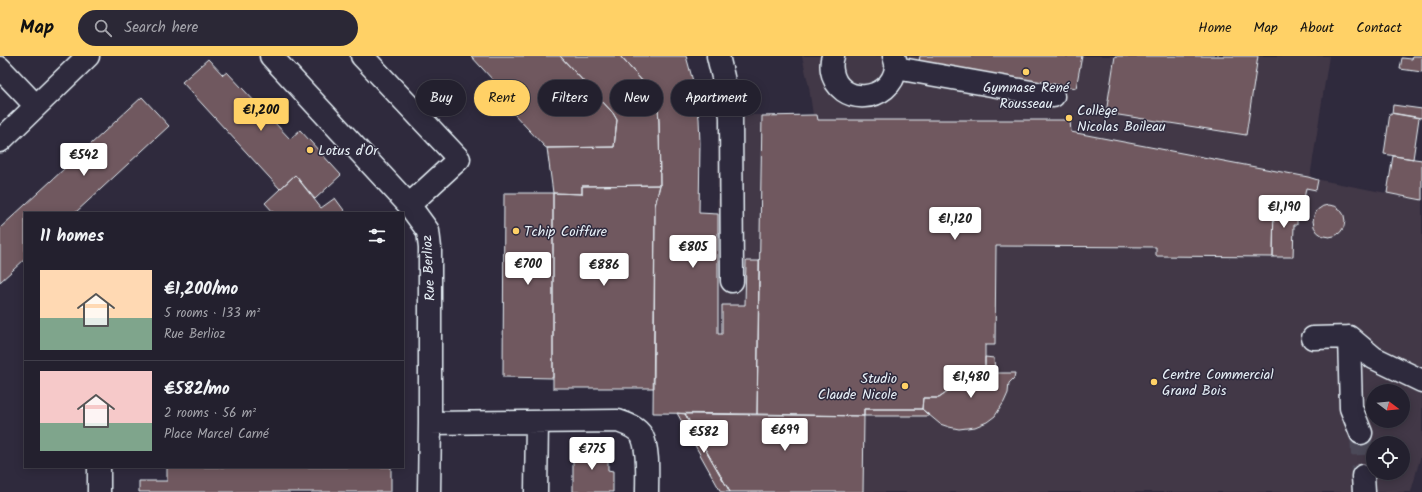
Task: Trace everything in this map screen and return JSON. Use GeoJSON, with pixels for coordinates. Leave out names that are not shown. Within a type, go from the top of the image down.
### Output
{"type":"FeatureCollection","features":[{"type":"Feature","properties":{"kind":"street"},"geometry":{"type":"LineString","coordinates":[[0,141],[88,56]]}},
{"type":"Feature","properties":{"kind":"street","name":"Rue Berlioz"},"geometry":{"type":"LineString","coordinates":[[271,56],[409,204],[428,231],[430,248],[429,492]]}},
{"type":"Feature","properties":{"kind":"street"},"geometry":{"type":"LineString","coordinates":[[362,56],[459,159],[409,204]]}},
{"type":"Feature","properties":{"kind":"street"},"geometry":{"type":"LineString","coordinates":[[718,56],[731,116],[732,281]]}},
{"type":"Feature","properties":{"kind":"street"},"geometry":{"type":"LineString","coordinates":[[833,56],[831,61],[833,78],[844,91],[860,97],[877,95],[890,84],[895,62],[1053,96]]}},
{"type":"Feature","properties":{"kind":"street"},"geometry":{"type":"LineString","coordinates":[[0,68],[36,106]]}},
{"type":"Feature","properties":{"kind":"street"},"geometry":{"type":"LineString","coordinates":[[1313,338],[1349,337],[1374,358],[1422,381]]}},
{"type":"Feature","properties":{"kind":"street"},"geometry":{"type":"LineString","coordinates":[[1349,337],[1351,408],[1361,433]]}},
{"type":"Feature","properties":{"kind":"street"},"geometry":{"type":"LineString","coordinates":[[430,423],[618,421],[631,426],[641,435],[646,448],[647,492]]}},
{"type":"Feature","properties":{"kind":"street"},"geometry":{"type":"LineString","coordinates":[[536,492],[537,422]]}},
{"type":"Feature","properties":{"kind":"street"},"geometry":{"type":"LineString","coordinates":[[99,468],[99,492]]}},
{"type":"Feature","properties":{"kind":"shaded area"},"geometry":{"type":"Polygon","coordinates":[[[802,56],[1329,56],[1310,178],[1422,200],[1422,451],[1411,492],[721,492],[677,413],[716,413],[718,116],[813,115],[802,56]]]}},
{"type":"Feature","properties":{"kind":"building"},"geometry":{"type":"Polygon","coordinates":[[[471,56],[560,56],[582,80],[538,80],[538,116],[602,116],[602,101],[610,110],[610,116],[615,116],[617,120],[614,147],[545,147],[516,116],[530,116],[530,80],[493,80],[471,56]]]}},
{"type":"Feature","properties":{"kind":"building"},"geometry":{"type":"Polygon","coordinates":[[[560,56],[620,56],[641,80],[610,80],[610,110],[602,101],[602,80],[582,80],[560,56]]]}},
{"type":"Feature","properties":{"kind":"building"},"geometry":{"type":"Polygon","coordinates":[[[620,56],[686,56],[693,80],[671,80],[671,116],[699,116],[700,143],[699,213],[718,214],[718,334],[722,334],[722,305],[745,305],[746,261],[759,261],[757,414],[653,413],[655,206],[660,185],[659,116],[663,116],[663,80],[641,80],[620,56]]]}},
{"type":"Feature","properties":{"kind":"building","name":"Gymnase René Rousseau"},"geometry":{"type":"Polygon","coordinates":[[[920,56],[1082,56],[1076,88],[919,62],[920,56]]]}},
{"type":"Feature","properties":{"kind":"building"},"geometry":{"type":"Polygon","coordinates":[[[1115,56],[1258,56],[1246,135],[1106,113],[1115,56]]]}},
{"type":"Feature","properties":{"kind":"building"},"geometry":{"type":"Polygon","coordinates":[[[1413,56],[1422,56],[1422,72],[1400,69],[1402,58],[1412,59],[1413,56]]]}},
{"type":"Feature","properties":{"kind":"building"},"geometry":{"type":"Polygon","coordinates":[[[208,59],[223,75],[227,72],[290,139],[300,130],[341,175],[315,199],[295,175],[280,189],[182,82],[208,59]]]}},
{"type":"Feature","properties":{"kind":"building"},"geometry":{"type":"Polygon","coordinates":[[[142,97],[169,126],[76,212],[24,212],[24,260],[0,282],[0,228],[142,97]]]}},
{"type":"Feature","properties":{"kind":"building"},"geometry":{"type":"Polygon","coordinates":[[[1393,105],[1422,109],[1422,118],[1392,113],[1393,105]]]}},
{"type":"Feature","properties":{"kind":"building"},"geometry":{"type":"Polygon","coordinates":[[[1390,113],[1419,118],[1413,159],[1384,154],[1390,113]]]}},
{"type":"Feature","properties":{"kind":"building"},"geometry":{"type":"Polygon","coordinates":[[[817,115],[818,120],[1070,120],[1071,132],[1318,180],[1316,190],[1306,188],[1304,199],[1274,199],[1273,257],[1156,256],[1156,247],[996,246],[995,345],[985,345],[985,366],[939,398],[923,398],[922,409],[864,409],[864,416],[757,414],[762,116],[817,115]]]}},
{"type":"Feature","properties":{"kind":"building"},"geometry":{"type":"Polygon","coordinates":[[[615,116],[659,116],[660,185],[582,186],[582,194],[553,193],[547,148],[614,147],[617,120],[615,116]]]}},
{"type":"Feature","properties":{"kind":"building"},"geometry":{"type":"Polygon","coordinates":[[[1393,156],[1422,160],[1422,200],[1387,193],[1393,156]]]}},
{"type":"Feature","properties":{"kind":"building"},"geometry":{"type":"Polygon","coordinates":[[[295,175],[321,208],[335,198],[345,212],[273,212],[265,203],[295,175]]]}},
{"type":"Feature","properties":{"kind":"building"},"geometry":{"type":"Polygon","coordinates":[[[660,185],[655,206],[654,388],[553,388],[553,193],[582,194],[582,186],[660,185]]]}},
{"type":"Feature","properties":{"kind":"building"},"geometry":{"type":"Polygon","coordinates":[[[504,193],[553,193],[553,378],[503,377],[504,193]]]}},
{"type":"Feature","properties":{"kind":"building"},"geometry":{"type":"Polygon","coordinates":[[[1274,202],[1297,203],[1297,225],[1294,225],[1293,257],[1273,257],[1274,202]]]}},
{"type":"Feature","properties":{"kind":"building"},"geometry":{"type":"Polygon","coordinates":[[[1326,205],[1332,205],[1342,212],[1345,221],[1344,227],[1338,234],[1332,237],[1326,237],[1316,230],[1313,224],[1313,218],[1320,208],[1326,205]]]}},
{"type":"Feature","properties":{"kind":"building"},"geometry":{"type":"Polygon","coordinates":[[[985,357],[994,358],[995,373],[1015,373],[1014,378],[1009,383],[1008,393],[1004,402],[995,416],[987,422],[975,427],[959,429],[940,424],[922,409],[923,398],[939,398],[985,366],[985,357]]]}},
{"type":"Feature","properties":{"kind":"building"},"geometry":{"type":"Polygon","coordinates":[[[864,409],[922,409],[929,416],[864,416],[864,409]]]}},
{"type":"Feature","properties":{"kind":"building"},"geometry":{"type":"Polygon","coordinates":[[[677,413],[685,414],[730,492],[721,492],[677,413]]]}},
{"type":"Feature","properties":{"kind":"building"},"geometry":{"type":"Polygon","coordinates":[[[685,414],[864,416],[863,492],[730,492],[685,414]]]}},
{"type":"Feature","properties":{"kind":"building"},"geometry":{"type":"Polygon","coordinates":[[[573,449],[608,449],[608,470],[613,471],[613,492],[573,492],[573,449]]]}},
{"type":"Feature","properties":{"kind":"building"},"geometry":{"type":"Polygon","coordinates":[[[167,468],[391,468],[391,492],[139,492],[139,481],[167,481],[167,468]]]}},
{"type":"Feature","properties":{"kind":"tunnel"},"geometry":{"type":"LineString","coordinates":[[1361,433],[1363,476]]}},
{"type":"Feature","properties":{"kind":"place","name":"Gymnase René Rousseau"},"geometry":{"type":"Point","coordinates":[1026,72]}},
{"type":"Feature","properties":{"kind":"place","name":"Collège Nicolas Boileau"},"geometry":{"type":"Point","coordinates":[1069,118]}},
{"type":"Feature","properties":{"kind":"place","name":"Lotus d'Or"},"geometry":{"type":"Point","coordinates":[310,150]}},
{"type":"Feature","properties":{"kind":"place","name":"Tchip Coiffure"},"geometry":{"type":"Point","coordinates":[516,231]}},
{"type":"Feature","properties":{"kind":"place","name":"Centre Commercial Grand Bois"},"geometry":{"type":"Point","coordinates":[1154,382]}},
{"type":"Feature","properties":{"kind":"place","name":"Studio Claude Nicole"},"geometry":{"type":"Point","coordinates":[905,386]}}]}
